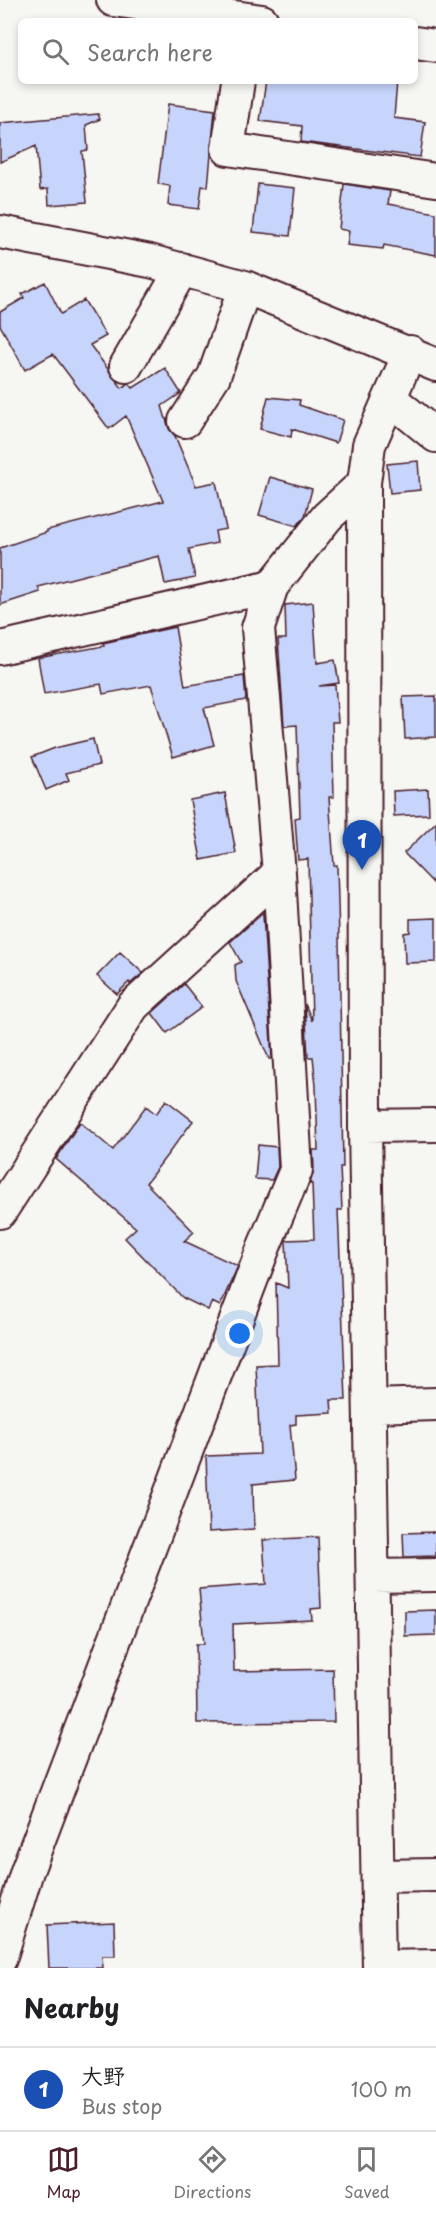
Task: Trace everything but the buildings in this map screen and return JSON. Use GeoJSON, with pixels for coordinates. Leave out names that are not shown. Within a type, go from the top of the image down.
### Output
{"type":"FeatureCollection","features":[{"type":"Feature","properties":{"kind":"street"},"geometry":{"type":"LineString","coordinates":[[113,0],[237,18]]}},
{"type":"Feature","properties":{"kind":"street"},"geometry":{"type":"LineString","coordinates":[[418,43],[436,46]]}},
{"type":"Feature","properties":{"kind":"street"},"geometry":{"type":"LineString","coordinates":[[238,84],[228,149],[436,180]]}},
{"type":"Feature","properties":{"kind":"street"},"geometry":{"type":"LineString","coordinates":[[0,232],[182,269],[244,287],[423,358],[392,400],[369,445],[364,483],[365,1126],[379,1967],[436,1966]]}},
{"type":"Feature","properties":{"kind":"street"},"geometry":{"type":"LineString","coordinates":[[126,366],[182,269]]}},
{"type":"Feature","properties":{"kind":"street"},"geometry":{"type":"LineString","coordinates":[[185,421],[214,376],[244,287]]}},
{"type":"Feature","properties":{"kind":"street"},"geometry":{"type":"LineString","coordinates":[[392,400],[436,436]]}},
{"type":"Feature","properties":{"kind":"street"},"geometry":{"type":"LineString","coordinates":[[0,1959],[27,1871],[265,1244],[296,1170],[279,873],[258,628],[272,586],[327,518],[364,483]]}},
{"type":"Feature","properties":{"kind":"street"},"geometry":{"type":"LineString","coordinates":[[0,648],[272,586]]}},
{"type":"Feature","properties":{"kind":"street"},"geometry":{"type":"LineString","coordinates":[[0,1212],[133,1006],[279,873]]}},
{"type":"Feature","properties":{"kind":"street"},"geometry":{"type":"LineString","coordinates":[[365,1126],[436,1125]]}},
{"type":"Feature","properties":{"kind":"street"},"geometry":{"type":"LineString","coordinates":[[370,1406],[436,1404]]}},
{"type":"Feature","properties":{"kind":"street"},"geometry":{"type":"LineString","coordinates":[[373,1576],[436,1575]]}},
{"type":"Feature","properties":{"kind":"street"},"geometry":{"type":"LineString","coordinates":[[378,1876],[436,1875]]}},
{"type":"Feature","properties":{"kind":"place","name":"大野"},"geometry":{"type":"Point","coordinates":[362,870]}}]}
